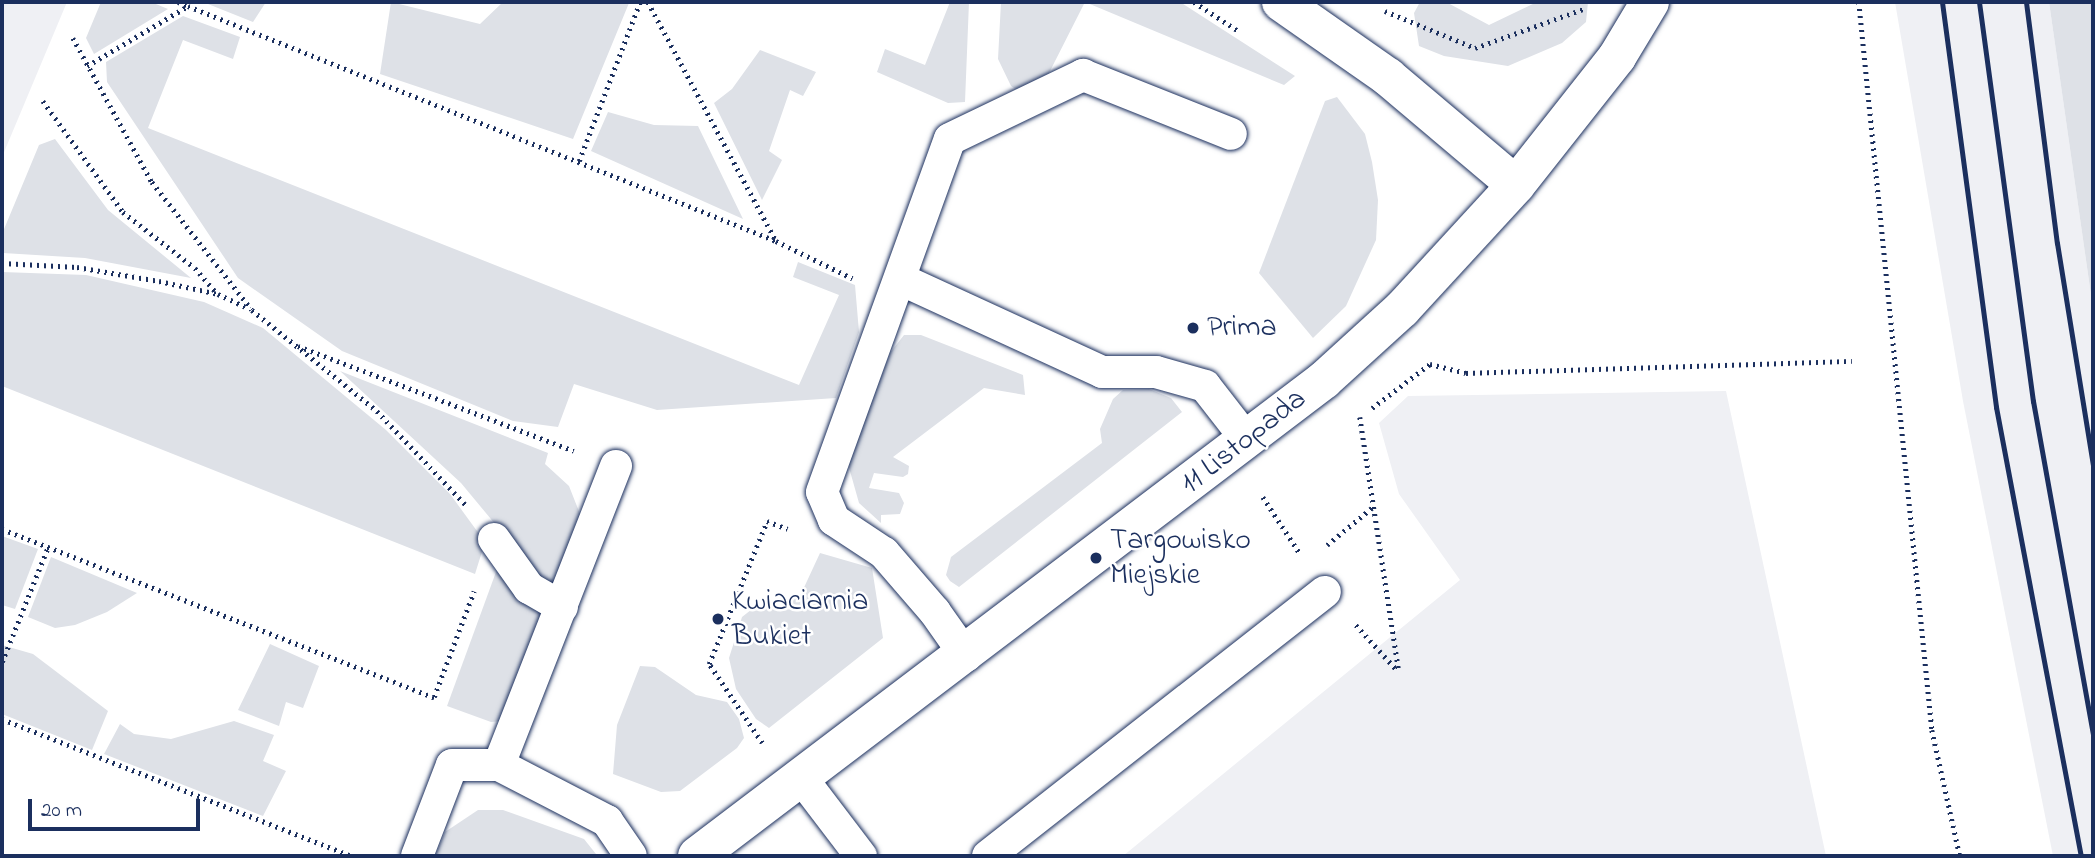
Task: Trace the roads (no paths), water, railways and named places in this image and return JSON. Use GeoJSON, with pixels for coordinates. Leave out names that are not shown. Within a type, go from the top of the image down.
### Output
{"type":"FeatureCollection","features":[{"type":"Feature","properties":{"kind":"street"},"geometry":{"type":"LineString","coordinates":[[1281,2],[1377,69],[1516,185]]}},
{"type":"Feature","properties":{"kind":"street","name":"11 Listopada"},"geometry":{"type":"LineString","coordinates":[[697,856],[966,656],[1247,440],[1365,344],[1516,185],[1617,57],[1650,2]]}},
{"type":"Feature","properties":{"kind":"lane"},"geometry":{"type":"LineString","coordinates":[[966,656],[935,612],[884,553],[834,520],[822,492],[950,139],[1083,75],[1231,134]]}},
{"type":"Feature","properties":{"kind":"lane"},"geometry":{"type":"LineString","coordinates":[[900,279],[1102,372],[1156,372],[1205,386],[1247,440]]}},
{"type":"Feature","properties":{"kind":"lane"},"geometry":{"type":"LineString","coordinates":[[499,765],[616,466]]}},
{"type":"Feature","properties":{"kind":"lane"},"geometry":{"type":"LineString","coordinates":[[494,539],[529,588],[562,607]]}},
{"type":"Feature","properties":{"kind":"lane"},"geometry":{"type":"LineString","coordinates":[[988,856],[1325,592]]}},
{"type":"Feature","properties":{"kind":"lane"},"geometry":{"type":"LineString","coordinates":[[417,856],[452,765],[499,765],[607,821],[631,856]]}},
{"type":"Feature","properties":{"kind":"lane"},"geometry":{"type":"LineString","coordinates":[[803,779],[861,856]]}},
{"type":"Feature","properties":{"kind":"railway"},"geometry":{"type":"LineString","coordinates":[[1942,2],[1996,407],[2081,856]]}},
{"type":"Feature","properties":{"kind":"railway"},"geometry":{"type":"LineString","coordinates":[[1979,2],[2033,401],[2093,735]]}},
{"type":"Feature","properties":{"kind":"railway"},"geometry":{"type":"LineString","coordinates":[[2026,2],[2057,243],[2093,465]]}},
{"type":"Feature","properties":{"kind":"place","name":"Prima"},"geometry":{"type":"Point","coordinates":[1193,328]}},
{"type":"Feature","properties":{"kind":"place","name":"Targowisko Miejskie"},"geometry":{"type":"Point","coordinates":[1096,558]}},
{"type":"Feature","properties":{"kind":"place","name":"Kwiaciarnia Bukiet"},"geometry":{"type":"Point","coordinates":[718,619]}}]}
